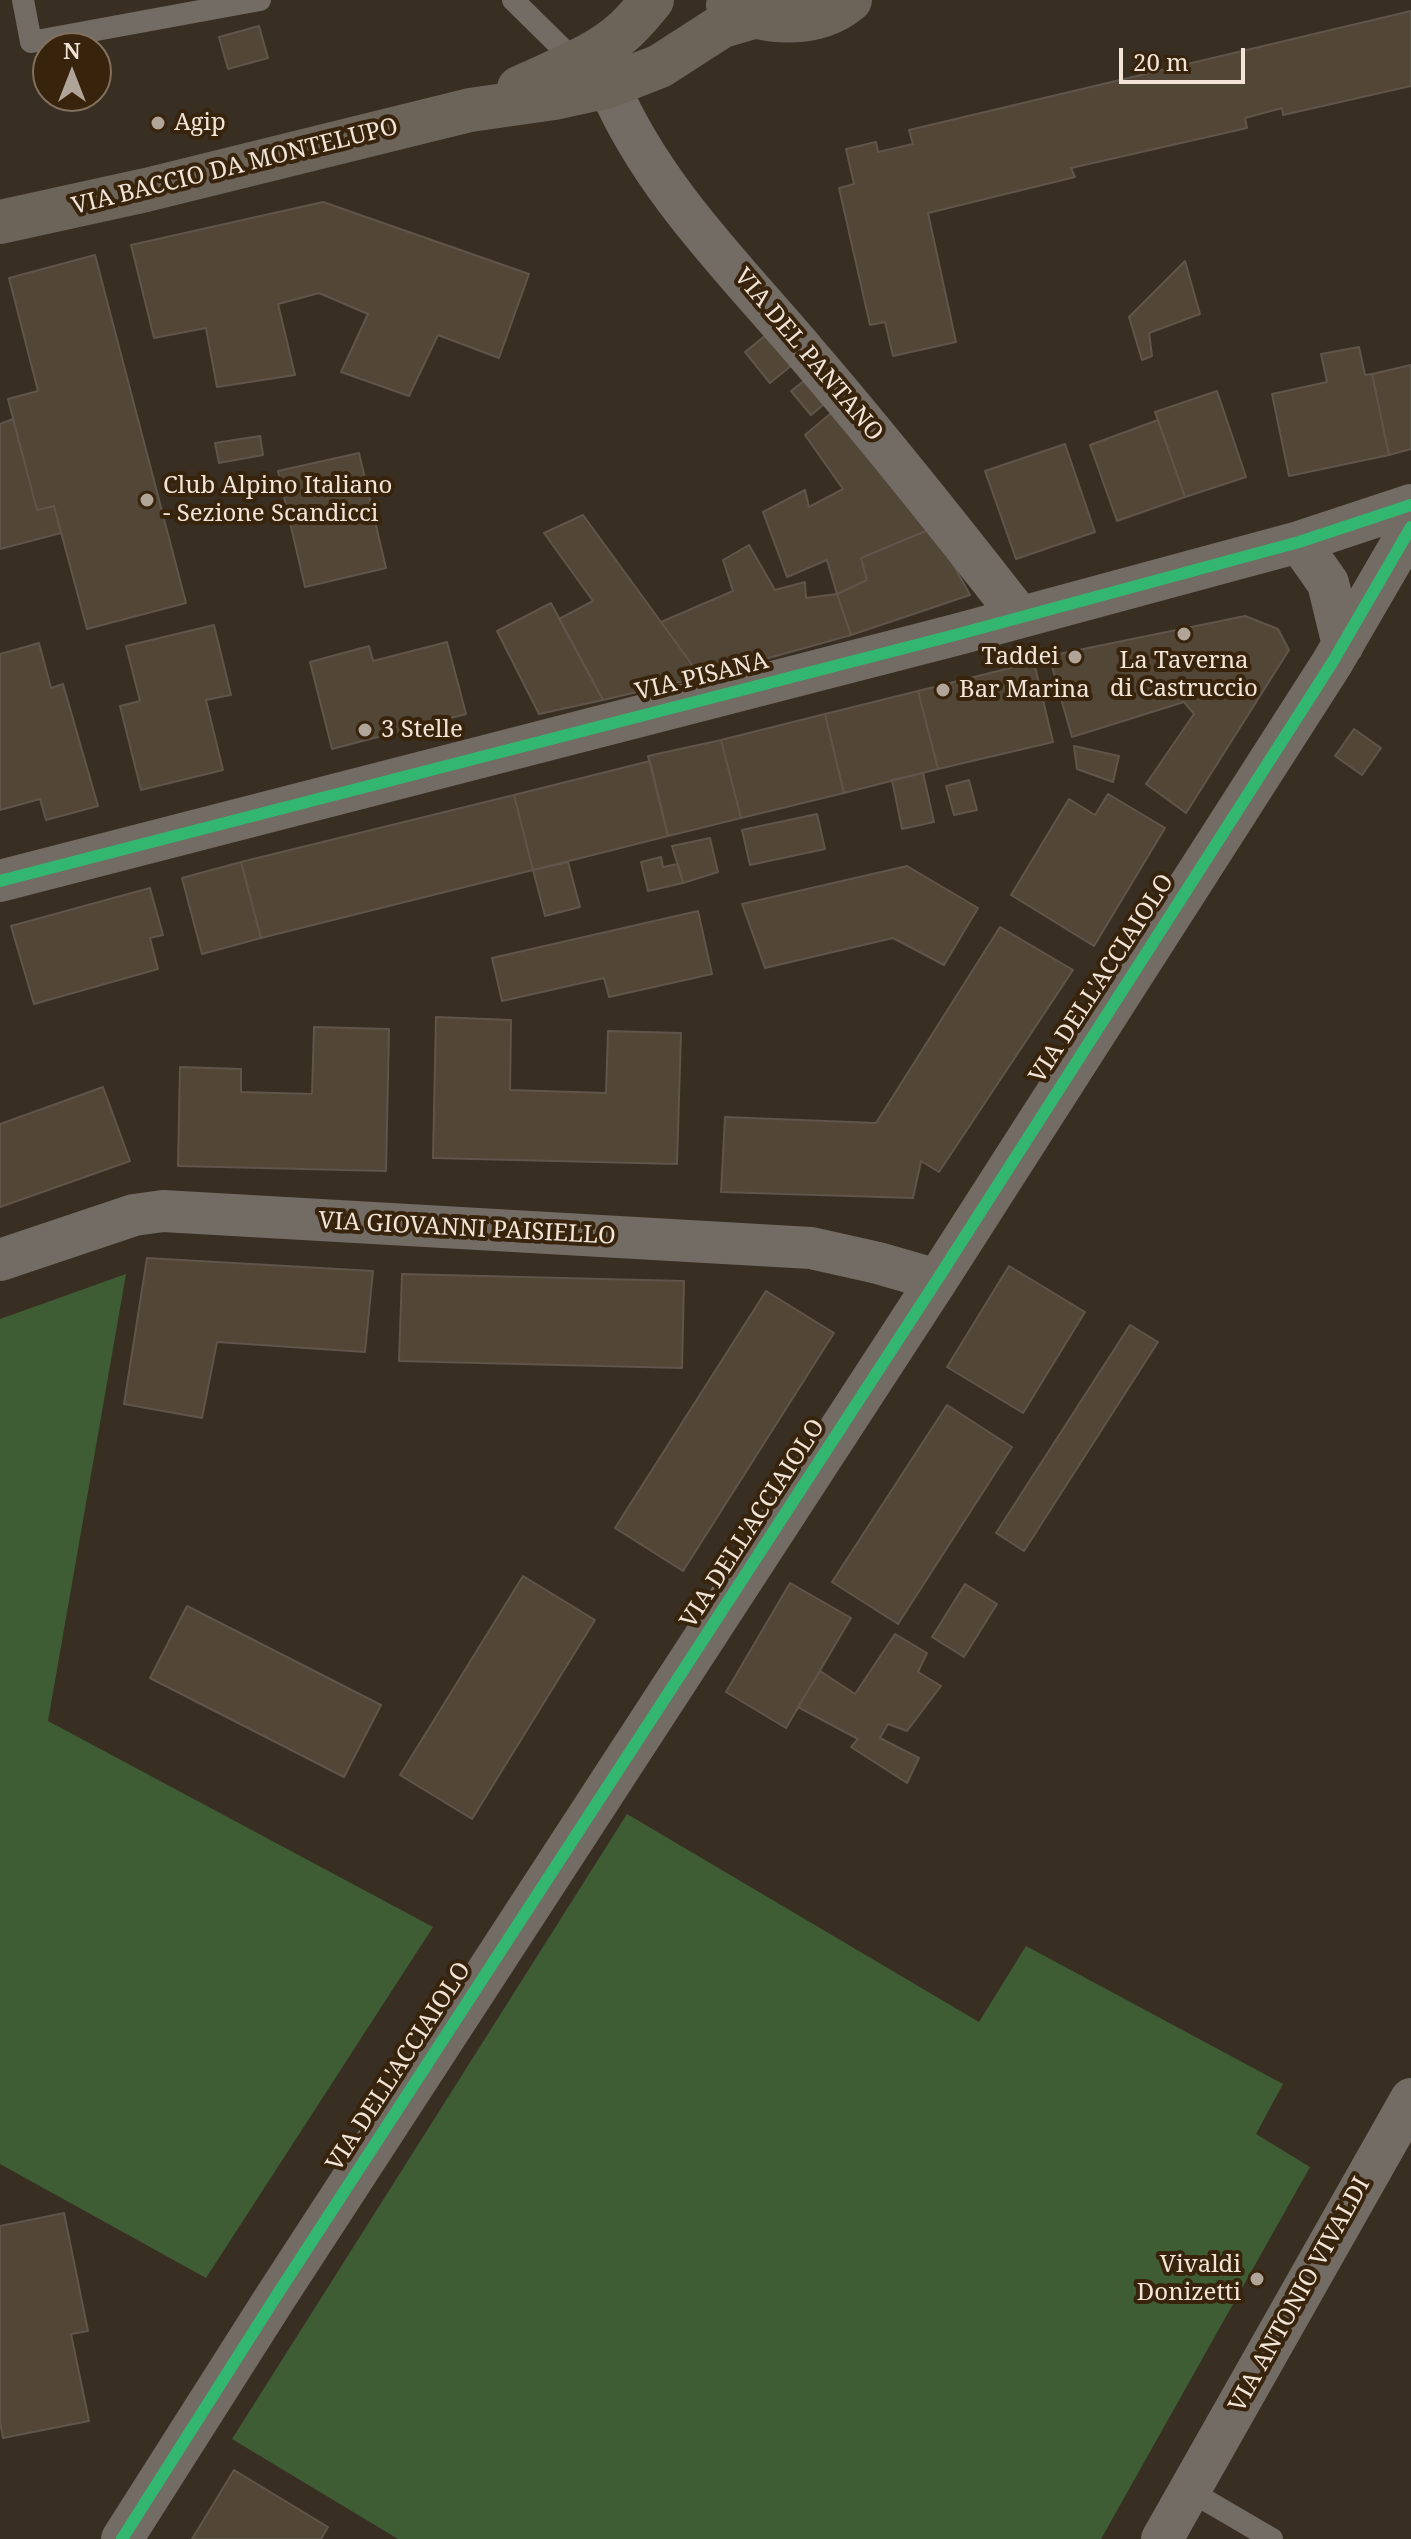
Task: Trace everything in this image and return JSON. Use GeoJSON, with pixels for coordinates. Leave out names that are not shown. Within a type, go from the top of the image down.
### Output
{"type":"FeatureCollection","features":[{"type":"Feature","properties":{"kind":"main road","name":"VIA BACCIO DA MONTELUPO"},"geometry":{"type":"LineString","coordinates":[[592,74],[615,39],[652,0]]}},
{"type":"Feature","properties":{"kind":"main road"},"geometry":{"type":"LineString","coordinates":[[738,8],[785,22],[816,17],[850,0]]}},
{"type":"Feature","properties":{"kind":"main road","name":"VIA BACCIO DA MONTELUPO"},"geometry":{"type":"LineString","coordinates":[[0,222],[146,190],[470,110],[592,74],[660,66],[722,26],[738,8]]}},
{"type":"Feature","properties":{"kind":"street","name":"VIA DEL PANTANO"},"geometry":{"type":"LineString","coordinates":[[592,74],[649,165],[841,393],[1020,617]]}},
{"type":"Feature","properties":{"kind":"street","name":"VIA PISANA"},"geometry":{"type":"LineString","coordinates":[[0,881],[1020,617],[1299,542],[1411,505]]}},
{"type":"Feature","properties":{"kind":"street","name":"VIA DELL'ACCIAIOLO"},"geometry":{"type":"LineString","coordinates":[[122,2539],[275,2298],[937,1280],[1343,645],[1411,527]]}},
{"type":"Feature","properties":{"kind":"street"},"geometry":{"type":"LineString","coordinates":[[1299,542],[1328,583],[1343,645]]}},
{"type":"Feature","properties":{"kind":"street","name":"VIA GIOVANNI PAISIELLO"},"geometry":{"type":"LineString","coordinates":[[0,1260],[134,1215],[163,1211],[811,1248],[937,1280]]}},
{"type":"Feature","properties":{"kind":"street","name":"VIA ANTONIO VIVALDI"},"geometry":{"type":"LineString","coordinates":[[1162,2539],[1410,2104]]}},
{"type":"Feature","properties":{"kind":"lane"},"geometry":{"type":"LineString","coordinates":[[23,0],[31,42],[260,0]]}},
{"type":"Feature","properties":{"kind":"lane"},"geometry":{"type":"LineString","coordinates":[[513,0],[592,74]]}},
{"type":"Feature","properties":{"kind":"lane"},"geometry":{"type":"LineString","coordinates":[[1190,2491],[1272,2539]]}},
{"type":"Feature","properties":{"kind":"green space"},"geometry":{"type":"Polygon","coordinates":[[[126,1274],[48,1721],[433,1927],[206,2278],[0,2164],[0,1319],[126,1274]]]}},
{"type":"Feature","properties":{"kind":"green space"},"geometry":{"type":"Polygon","coordinates":[[[627,1814],[979,2022],[1026,1946],[1283,2084],[1256,2134],[1310,2167],[1101,2539],[398,2539],[232,2439],[627,1814]]]}},
{"type":"Feature","properties":{"kind":"building"},"geometry":{"type":"Polygon","coordinates":[[[1411,11],[1411,86],[1283,115],[1282,108],[1245,118],[1247,128],[1071,168],[1075,177],[928,213],[956,342],[893,356],[885,322],[870,325],[839,188],[854,184],[846,149],[876,142],[878,152],[913,144],[909,130],[1411,11]]]}},
{"type":"Feature","properties":{"kind":"building"},"geometry":{"type":"Polygon","coordinates":[[[259,26],[268,58],[228,69],[219,37],[259,26]]]}},
{"type":"Feature","properties":{"kind":"building"},"geometry":{"type":"Polygon","coordinates":[[[323,202],[529,274],[499,358],[438,335],[409,396],[341,372],[368,314],[319,293],[278,304],[295,375],[217,387],[206,328],[154,338],[131,245],[323,202]]]}},
{"type":"Feature","properties":{"kind":"building"},"geometry":{"type":"Polygon","coordinates":[[[95,255],[186,603],[87,629],[54,506],[37,510],[8,399],[38,391],[9,278],[95,255]]]}},
{"type":"Feature","properties":{"kind":"building"},"geometry":{"type":"Polygon","coordinates":[[[1185,261],[1200,314],[1149,333],[1152,356],[1142,360],[1129,317],[1185,261]]]}},
{"type":"Feature","properties":{"kind":"building"},"geometry":{"type":"Polygon","coordinates":[[[766,335],[792,365],[770,383],[745,352],[766,335]]]}},
{"type":"Feature","properties":{"kind":"building"},"geometry":{"type":"Polygon","coordinates":[[[1359,347],[1365,375],[1372,374],[1389,455],[1289,476],[1272,394],[1327,382],[1321,354],[1359,347]]]}},
{"type":"Feature","properties":{"kind":"building"},"geometry":{"type":"Polygon","coordinates":[[[1411,365],[1411,449],[1389,455],[1372,374],[1411,365]]]}},
{"type":"Feature","properties":{"kind":"building"},"geometry":{"type":"Polygon","coordinates":[[[809,377],[828,401],[811,415],[791,391],[809,377]]]}},
{"type":"Feature","properties":{"kind":"building"},"geometry":{"type":"Polygon","coordinates":[[[1217,391],[1246,477],[1185,497],[1155,412],[1217,391]]]}},
{"type":"Feature","properties":{"kind":"building"},"geometry":{"type":"Polygon","coordinates":[[[836,409],[933,528],[861,558],[867,580],[837,594],[827,560],[787,577],[763,512],[805,490],[809,507],[843,489],[805,435],[836,409]]]}},
{"type":"Feature","properties":{"kind":"building"},"geometry":{"type":"Polygon","coordinates":[[[13,419],[37,510],[54,506],[61,533],[0,549],[0,424],[13,419]]]}},
{"type":"Feature","properties":{"kind":"building"},"geometry":{"type":"Polygon","coordinates":[[[1158,420],[1185,497],[1117,521],[1090,445],[1158,420]]]}},
{"type":"Feature","properties":{"kind":"building"},"geometry":{"type":"Polygon","coordinates":[[[260,436],[263,455],[219,463],[215,443],[260,436]]]}},
{"type":"Feature","properties":{"kind":"building"},"geometry":{"type":"Polygon","coordinates":[[[1065,444],[1095,532],[1016,559],[985,471],[1065,444]]]}},
{"type":"Feature","properties":{"kind":"building"},"geometry":{"type":"Polygon","coordinates":[[[359,453],[386,568],[305,587],[278,471],[359,453]]]}},
{"type":"Feature","properties":{"kind":"building"},"geometry":{"type":"Polygon","coordinates":[[[583,515],[701,677],[603,700],[559,619],[593,601],[544,533],[583,515]]]}},
{"type":"Feature","properties":{"kind":"building"},"geometry":{"type":"Polygon","coordinates":[[[933,528],[970,595],[851,635],[837,594],[867,580],[861,558],[933,528]]]}},
{"type":"Feature","properties":{"kind":"building"},"geometry":{"type":"Polygon","coordinates":[[[749,545],[775,590],[805,582],[806,598],[837,594],[851,635],[701,677],[661,622],[733,591],[723,560],[749,545]]]}},
{"type":"Feature","properties":{"kind":"building"},"geometry":{"type":"Polygon","coordinates":[[[551,603],[603,700],[539,714],[497,631],[551,603]]]}},
{"type":"Feature","properties":{"kind":"building"},"geometry":{"type":"Polygon","coordinates":[[[1245,616],[1278,629],[1289,650],[1186,813],[1146,784],[1194,714],[1184,702],[1072,737],[1049,656],[1245,616]]]}},
{"type":"Feature","properties":{"kind":"building"},"geometry":{"type":"Polygon","coordinates":[[[214,625],[231,695],[206,700],[223,770],[141,790],[120,706],[140,701],[126,646],[214,625]]]}},
{"type":"Feature","properties":{"kind":"building"},"geometry":{"type":"Polygon","coordinates":[[[447,642],[466,714],[332,749],[310,662],[369,646],[373,661],[447,642]]]}},
{"type":"Feature","properties":{"kind":"building"},"geometry":{"type":"Polygon","coordinates":[[[39,643],[51,688],[63,684],[98,806],[46,820],[40,799],[0,810],[0,654],[39,643]]]}},
{"type":"Feature","properties":{"kind":"building"},"geometry":{"type":"Polygon","coordinates":[[[1034,662],[1053,742],[938,769],[918,691],[1034,662]]]}},
{"type":"Feature","properties":{"kind":"building"},"geometry":{"type":"Polygon","coordinates":[[[918,691],[938,769],[844,793],[825,714],[918,691]]]}},
{"type":"Feature","properties":{"kind":"building"},"geometry":{"type":"Polygon","coordinates":[[[825,714],[844,793],[741,818],[721,740],[825,714]]]}},
{"type":"Feature","properties":{"kind":"building"},"geometry":{"type":"Polygon","coordinates":[[[1354,729],[1381,748],[1362,775],[1335,756],[1354,729]]]}},
{"type":"Feature","properties":{"kind":"building"},"geometry":{"type":"Polygon","coordinates":[[[721,740],[741,818],[668,836],[648,756],[721,740]]]}},
{"type":"Feature","properties":{"kind":"building"},"geometry":{"type":"Polygon","coordinates":[[[1074,746],[1119,756],[1113,782],[1077,769],[1074,746]]]}},
{"type":"Feature","properties":{"kind":"building"},"geometry":{"type":"Polygon","coordinates":[[[650,761],[668,836],[533,870],[514,795],[650,761]]]}},
{"type":"Feature","properties":{"kind":"building"},"geometry":{"type":"Polygon","coordinates":[[[923,773],[934,822],[902,829],[892,780],[923,773]]]}},
{"type":"Feature","properties":{"kind":"building"},"geometry":{"type":"Polygon","coordinates":[[[969,780],[977,810],[954,815],[946,786],[969,780]]]}},
{"type":"Feature","properties":{"kind":"building"},"geometry":{"type":"Polygon","coordinates":[[[1108,794],[1165,828],[1094,946],[1011,895],[1069,799],[1095,815],[1108,794]]]}},
{"type":"Feature","properties":{"kind":"building"},"geometry":{"type":"Polygon","coordinates":[[[514,795],[533,870],[261,938],[241,862],[514,795]]]}},
{"type":"Feature","properties":{"kind":"building"},"geometry":{"type":"Polygon","coordinates":[[[817,814],[825,849],[750,865],[742,830],[817,814]]]}},
{"type":"Feature","properties":{"kind":"building"},"geometry":{"type":"Polygon","coordinates":[[[710,838],[718,872],[683,883],[672,846],[710,838]]]}},
{"type":"Feature","properties":{"kind":"building"},"geometry":{"type":"Polygon","coordinates":[[[661,857],[663,867],[678,864],[683,883],[648,891],[641,862],[661,857]]]}},
{"type":"Feature","properties":{"kind":"building"},"geometry":{"type":"Polygon","coordinates":[[[241,862],[261,938],[202,954],[182,878],[241,862]]]}},
{"type":"Feature","properties":{"kind":"building"},"geometry":{"type":"Polygon","coordinates":[[[568,862],[580,907],[545,916],[533,870],[568,862]]]}},
{"type":"Feature","properties":{"kind":"building"},"geometry":{"type":"Polygon","coordinates":[[[907,866],[978,908],[944,965],[893,938],[765,968],[742,904],[907,866]]]}},
{"type":"Feature","properties":{"kind":"building"},"geometry":{"type":"Polygon","coordinates":[[[150,888],[163,935],[150,938],[158,969],[34,1004],[11,926],[150,888]]]}},
{"type":"Feature","properties":{"kind":"building"},"geometry":{"type":"Polygon","coordinates":[[[698,911],[712,974],[609,997],[604,978],[502,1001],[492,958],[698,911]]]}},
{"type":"Feature","properties":{"kind":"building"},"geometry":{"type":"Polygon","coordinates":[[[1000,927],[1073,970],[939,1172],[921,1161],[913,1198],[721,1192],[725,1117],[876,1123],[1000,927]]]}},
{"type":"Feature","properties":{"kind":"building"},"geometry":{"type":"Polygon","coordinates":[[[436,1017],[511,1020],[510,1090],[606,1093],[608,1031],[681,1033],[677,1164],[433,1158],[436,1017]]]}},
{"type":"Feature","properties":{"kind":"building"},"geometry":{"type":"Polygon","coordinates":[[[314,1027],[389,1029],[386,1171],[178,1166],[180,1067],[241,1069],[241,1092],[312,1094],[314,1027]]]}},
{"type":"Feature","properties":{"kind":"building"},"geometry":{"type":"Polygon","coordinates":[[[103,1087],[130,1161],[0,1207],[0,1124],[103,1087]]]}},
{"type":"Feature","properties":{"kind":"building"},"geometry":{"type":"Polygon","coordinates":[[[147,1258],[373,1271],[365,1352],[217,1342],[202,1418],[124,1404],[147,1258]]]}},
{"type":"Feature","properties":{"kind":"building"},"geometry":{"type":"Polygon","coordinates":[[[1009,1266],[1085,1312],[1023,1413],[947,1367],[1009,1266]]]}},
{"type":"Feature","properties":{"kind":"building"},"geometry":{"type":"Polygon","coordinates":[[[402,1274],[684,1281],[682,1368],[399,1361],[402,1274]]]}},
{"type":"Feature","properties":{"kind":"building"},"geometry":{"type":"Polygon","coordinates":[[[766,1291],[834,1333],[683,1571],[615,1528],[766,1291]]]}},
{"type":"Feature","properties":{"kind":"building"},"geometry":{"type":"Polygon","coordinates":[[[1130,1325],[1158,1342],[1024,1551],[996,1533],[1130,1325]]]}},
{"type":"Feature","properties":{"kind":"building"},"geometry":{"type":"Polygon","coordinates":[[[947,1405],[1012,1447],[898,1624],[832,1582],[947,1405]]]}},
{"type":"Feature","properties":{"kind":"building"},"geometry":{"type":"Polygon","coordinates":[[[523,1576],[595,1620],[472,1819],[400,1775],[523,1576]]]}},
{"type":"Feature","properties":{"kind":"building"},"geometry":{"type":"Polygon","coordinates":[[[790,1583],[851,1618],[786,1728],[726,1692],[790,1583]]]}},
{"type":"Feature","properties":{"kind":"building"},"geometry":{"type":"Polygon","coordinates":[[[965,1584],[997,1604],[964,1657],[932,1637],[965,1584]]]}},
{"type":"Feature","properties":{"kind":"building"},"geometry":{"type":"Polygon","coordinates":[[[187,1606],[381,1705],[344,1777],[150,1678],[187,1606]]]}},
{"type":"Feature","properties":{"kind":"building"},"geometry":{"type":"Polygon","coordinates":[[[895,1634],[927,1653],[918,1672],[941,1686],[907,1731],[888,1724],[880,1738],[919,1758],[907,1783],[851,1747],[858,1739],[798,1707],[820,1671],[855,1694],[895,1634]]]}},
{"type":"Feature","properties":{"kind":"building"},"geometry":{"type":"Polygon","coordinates":[[[64,2213],[88,2331],[71,2334],[89,2421],[3,2438],[0,2422],[0,2226],[64,2213]]]}},
{"type":"Feature","properties":{"kind":"building"},"geometry":{"type":"Polygon","coordinates":[[[234,2470],[328,2527],[321,2539],[192,2539],[234,2470]]]}},
{"type":"Feature","properties":{"kind":"cycle path"},"geometry":{"type":"LineString","coordinates":[[0,881],[955,635],[1299,542],[1411,505]]}},
{"type":"Feature","properties":{"kind":"cycle path"},"geometry":{"type":"LineString","coordinates":[[122,2539],[275,2298],[937,1280],[1332,663],[1411,527]]}},
{"type":"Feature","properties":{"kind":"place","name":"Agip"},"geometry":{"type":"Point","coordinates":[158,123]}},
{"type":"Feature","properties":{"kind":"place","name":"Club Alpino Italiano - Sezione Scandicci"},"geometry":{"type":"Point","coordinates":[147,500]}},
{"type":"Feature","properties":{"kind":"place","name":"La Taverna di Castruccio"},"geometry":{"type":"Point","coordinates":[1184,634]}},
{"type":"Feature","properties":{"kind":"place","name":"Taddei"},"geometry":{"type":"Point","coordinates":[1075,657]}},
{"type":"Feature","properties":{"kind":"place","name":"Bar Marina"},"geometry":{"type":"Point","coordinates":[943,690]}},
{"type":"Feature","properties":{"kind":"place","name":"3 Stelle"},"geometry":{"type":"Point","coordinates":[365,730]}},
{"type":"Feature","properties":{"kind":"place","name":"Vivaldi Donizetti"},"geometry":{"type":"Point","coordinates":[1257,2279]}}]}
